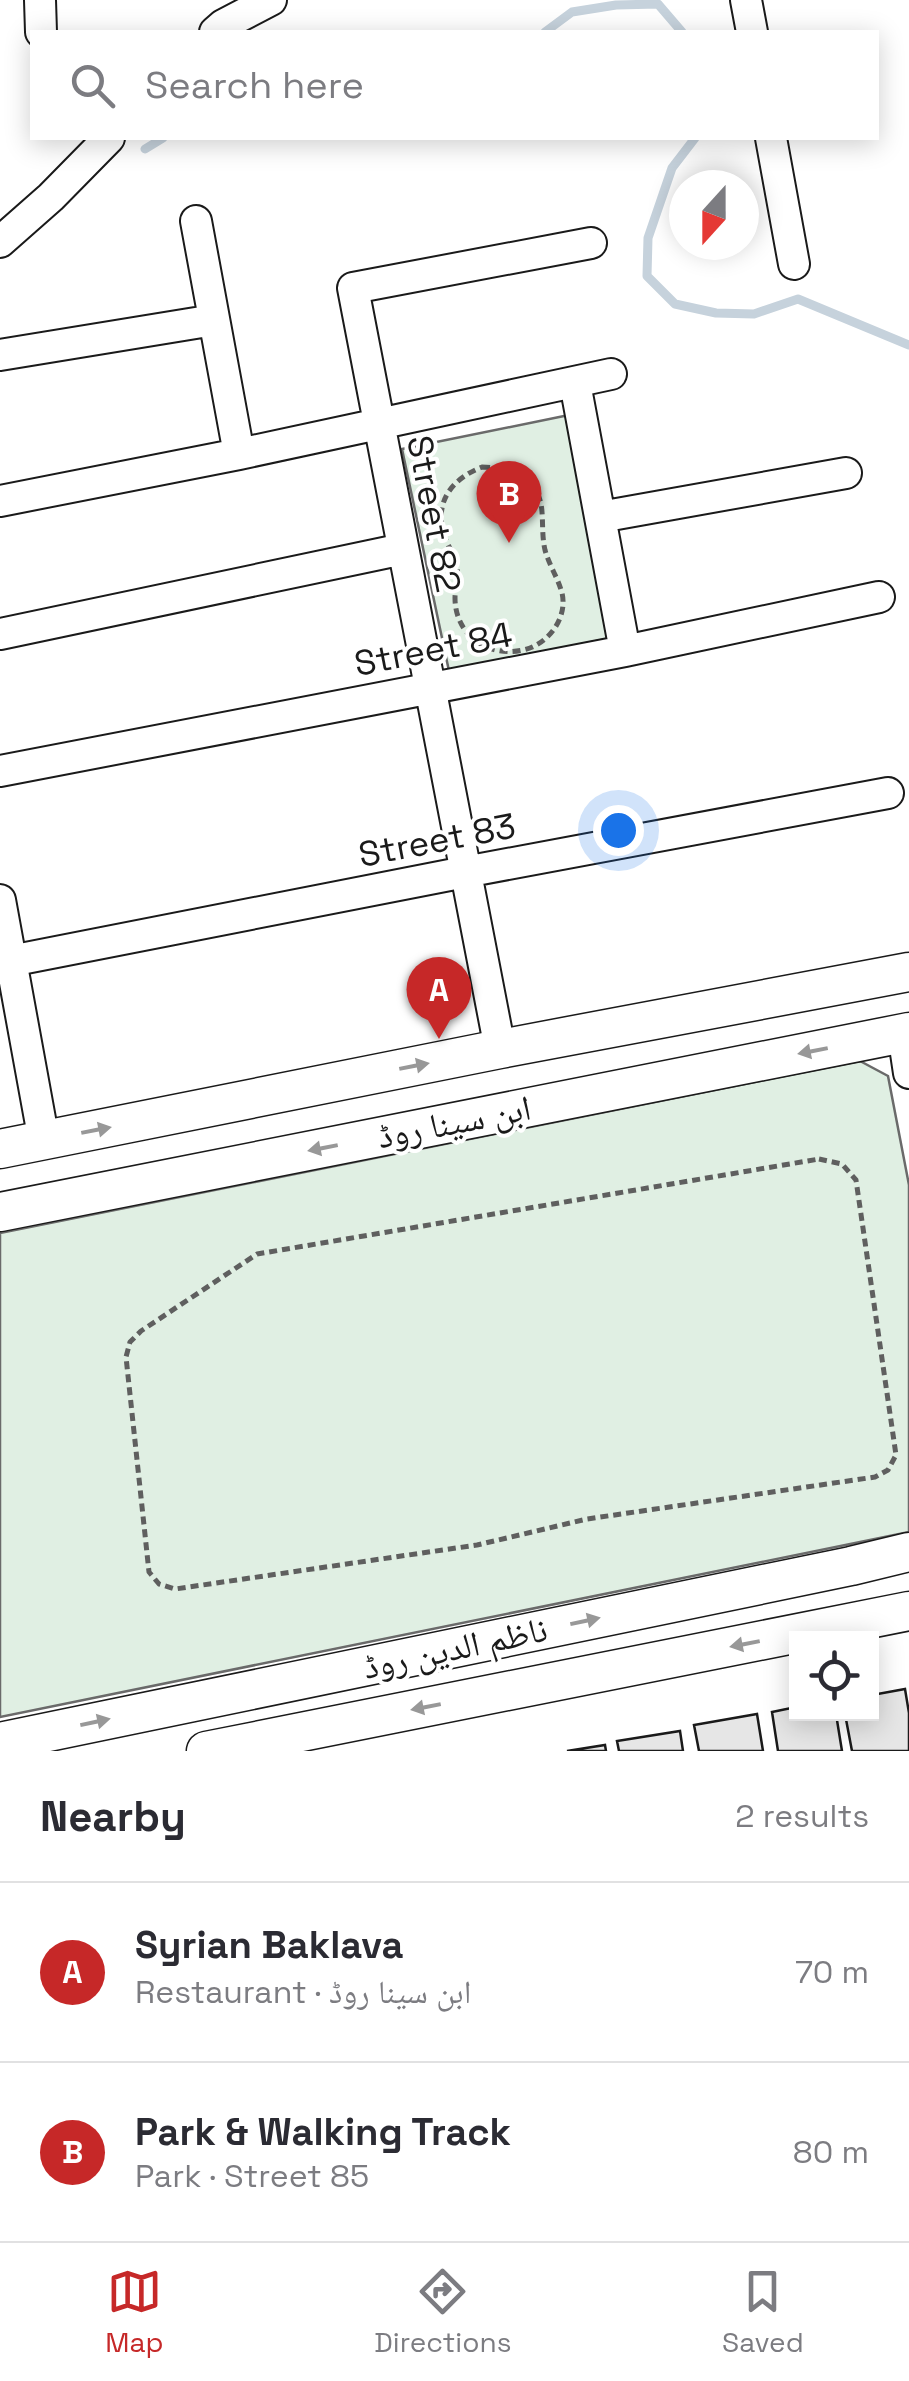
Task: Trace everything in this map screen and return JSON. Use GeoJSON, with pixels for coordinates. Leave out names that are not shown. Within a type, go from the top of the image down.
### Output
{"type":"FeatureCollection","features":[{"type":"Feature","properties":{"kind":"main road","name":"ابن سینا روڈ"},"geometry":{"type":"LineString","coordinates":[[0,1149],[500,1048],[909,972]]}},
{"type":"Feature","properties":{"kind":"main road"},"geometry":{"type":"LineString","coordinates":[[733,1004],[742,1065]]}},
{"type":"Feature","properties":{"kind":"main road","name":"ابن سینا روڈ"},"geometry":{"type":"LineString","coordinates":[[0,1212],[906,1033]]}},
{"type":"Feature","properties":{"kind":"main road","name":"ناظم الدین روڈ"},"geometry":{"type":"LineString","coordinates":[[0,1742],[909,1552]]}},
{"type":"Feature","properties":{"kind":"main road"},"geometry":{"type":"LineString","coordinates":[[852,1566],[864,1620]]}},
{"type":"Feature","properties":{"kind":"main road","name":"ناظم الدین روڈ"},"geometry":{"type":"LineString","coordinates":[[206,1751],[909,1612]]}},
{"type":"Feature","properties":{"kind":"street"},"geometry":{"type":"LineString","coordinates":[[40,0],[40,30]]}},
{"type":"Feature","properties":{"kind":"street"},"geometry":{"type":"LineString","coordinates":[[220,19],[271,0]]}},
{"type":"Feature","properties":{"kind":"street"},"geometry":{"type":"LineString","coordinates":[[746,0],[752,30]]}},
{"type":"Feature","properties":{"kind":"street"},"geometry":{"type":"LineString","coordinates":[[0,242],[108,140]]}},
{"type":"Feature","properties":{"kind":"street"},"geometry":{"type":"LineString","coordinates":[[771,140],[794,264]]}},
{"type":"Feature","properties":{"kind":"street"},"geometry":{"type":"LineString","coordinates":[[196,222],[239,454]]}},
{"type":"Feature","properties":{"kind":"street","name":"Street 82"},"geometry":{"type":"LineString","coordinates":[[500,1048],[353,288],[591,242]]}},
{"type":"Feature","properties":{"kind":"street"},"geometry":{"type":"LineString","coordinates":[[0,355],[214,320]]}},
{"type":"Feature","properties":{"kind":"street"},"geometry":{"type":"LineString","coordinates":[[0,501],[611,374]]}},
{"type":"Feature","properties":{"kind":"street"},"geometry":{"type":"LineString","coordinates":[[575,383],[625,651]]}},
{"type":"Feature","properties":{"kind":"street"},"geometry":{"type":"LineString","coordinates":[[600,517],[846,473]]}},
{"type":"Feature","properties":{"kind":"street"},"geometry":{"type":"LineString","coordinates":[[0,634],[403,549]]}},
{"type":"Feature","properties":{"kind":"street","name":"Street 84"},"geometry":{"type":"LineString","coordinates":[[0,771],[625,651],[880,596]]}},
{"type":"Feature","properties":{"kind":"street","name":"Street 83"},"geometry":{"type":"LineString","coordinates":[[5,962],[888,793]]}},
{"type":"Feature","properties":{"kind":"street"},"geometry":{"type":"LineString","coordinates":[[0,900],[5,962],[44,1141]]}},
{"type":"Feature","properties":{"kind":"street"},"geometry":{"type":"LineString","coordinates":[[906,1033],[909,1073]]}},
{"type":"Feature","properties":{"kind":"path"},"geometry":{"type":"LineString","coordinates":[[482,467],[518,473],[536,488],[545,548],[561,590],[561,614],[555,628],[544,640],[521,651],[503,653],[488,649],[473,640],[458,614],[456,564],[442,529],[441,511],[454,484],[464,474],[482,467]]}},
{"type":"Feature","properties":{"kind":"path"},"geometry":{"type":"LineString","coordinates":[[818,1159],[842,1164],[856,1180],[896,1455],[888,1470],[874,1477],[587,1519],[477,1545],[175,1589],[159,1584],[149,1572],[126,1358],[130,1342],[141,1331],[257,1254],[818,1159]]}},
{"type":"Feature","properties":{"kind":"path"},"geometry":{"type":"LineString","coordinates":[[896,1455],[909,1457]]}},
{"type":"Feature","properties":{"kind":"green space"},"geometry":{"type":"Polygon","coordinates":[[[569,415],[616,637],[449,671],[402,449],[569,415]]]}},
{"type":"Feature","properties":{"kind":"green space"},"geometry":{"type":"Polygon","coordinates":[[[860,1061],[888,1076],[909,1185],[909,1532],[0,1717],[0,1233],[860,1061]]]}},
{"type":"Feature","properties":{"kind":"building"},"geometry":{"type":"Polygon","coordinates":[[[905,1689],[909,1751],[852,1751],[846,1721],[879,1721],[879,1694],[905,1689]]]}},
{"type":"Feature","properties":{"kind":"building"},"geometry":{"type":"Polygon","coordinates":[[[789,1708],[789,1721],[837,1721],[842,1751],[778,1751],[772,1712],[789,1708]]]}},
{"type":"Feature","properties":{"kind":"building"},"geometry":{"type":"Polygon","coordinates":[[[757,1714],[763,1751],[699,1751],[694,1725],[757,1714]]]}},
{"type":"Feature","properties":{"kind":"building"},"geometry":{"type":"Polygon","coordinates":[[[680,1731],[683,1751],[619,1751],[617,1741],[680,1731]]]}},
{"type":"Feature","properties":{"kind":"building"},"geometry":{"type":"Polygon","coordinates":[[[605,1745],[606,1751],[567,1751],[605,1745]]]}},
{"type":"Feature","properties":{"kind":"waterway"},"geometry":{"type":"LineString","coordinates":[[548,30],[572,12],[658,4],[680,30]]}},
{"type":"Feature","properties":{"kind":"waterway"},"geometry":{"type":"LineString","coordinates":[[145,149],[160,140]]}},
{"type":"Feature","properties":{"kind":"waterway"},"geometry":{"type":"LineString","coordinates":[[693,140],[672,168],[648,238],[647,276],[675,304],[716,313],[754,314],[798,299],[909,345]]}},
{"type":"Feature","properties":{"kind":"place","name":"Park & Walking Track"},"geometry":{"type":"Point","coordinates":[509,543]}},
{"type":"Feature","properties":{"kind":"place","name":"Syrian Baklava"},"geometry":{"type":"Point","coordinates":[439,1039]}}]}
